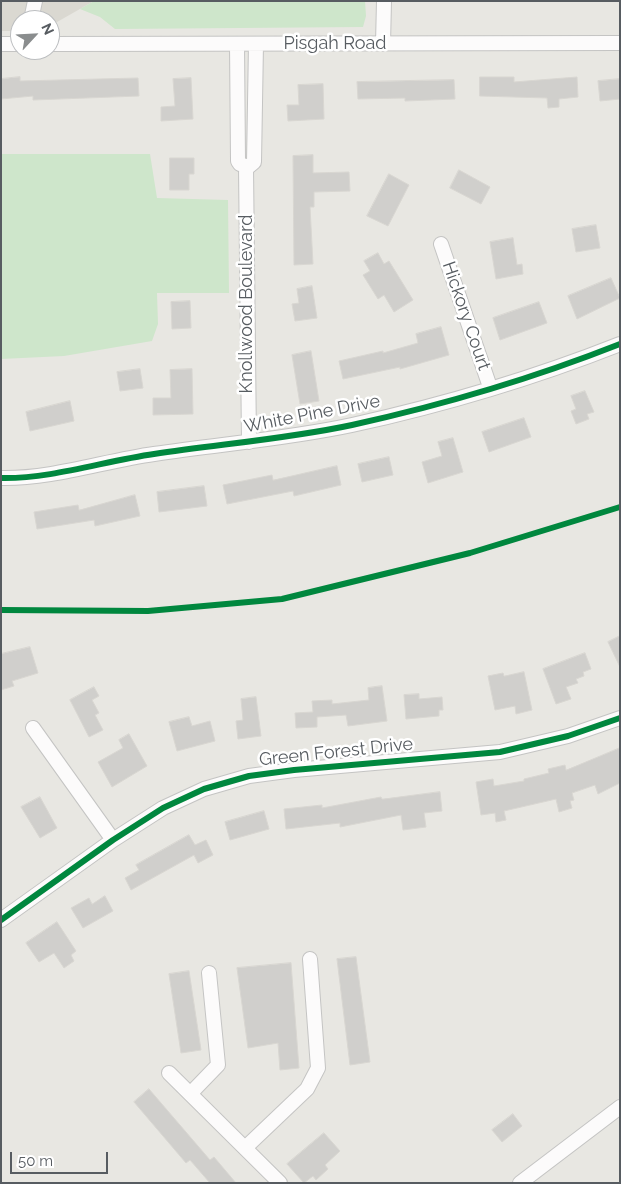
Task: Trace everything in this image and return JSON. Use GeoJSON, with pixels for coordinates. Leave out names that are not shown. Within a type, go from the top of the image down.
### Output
{"type":"FeatureCollection","features":[{"type":"Feature","properties":{"kind":"street"},"geometry":{"type":"LineString","coordinates":[[383,44],[384,1]]}},
{"type":"Feature","properties":{"kind":"street","name":"Pisgah Road"},"geometry":{"type":"LineString","coordinates":[[60,44],[620,43]]}},
{"type":"Feature","properties":{"kind":"street","name":"Knollwood Boulevard"},"geometry":{"type":"LineString","coordinates":[[237,44],[238,161],[246,166]]}},
{"type":"Feature","properties":{"kind":"street","name":"Knollwood Boulevard"},"geometry":{"type":"LineString","coordinates":[[246,166],[254,162],[256,44]]}},
{"type":"Feature","properties":{"kind":"street","name":"Knollwood Boulevard"},"geometry":{"type":"LineString","coordinates":[[246,166],[249,442]]}},
{"type":"Feature","properties":{"kind":"street","name":"Hickory Court"},"geometry":{"type":"LineString","coordinates":[[442,244],[490,387]]}},
{"type":"Feature","properties":{"kind":"street","name":"White Pine Drive"},"geometry":{"type":"LineString","coordinates":[[1,478],[22,478],[112,460],[249,442],[353,425],[554,368],[620,344]]}},
{"type":"Feature","properties":{"kind":"street","name":"Green Forest Drive"},"geometry":{"type":"LineString","coordinates":[[1,920],[113,840],[176,801],[226,782],[294,770],[500,752],[568,736],[620,718]]}},
{"type":"Feature","properties":{"kind":"street"},"geometry":{"type":"LineString","coordinates":[[33,728],[113,840]]}},
{"type":"Feature","properties":{"kind":"street"},"geometry":{"type":"LineString","coordinates":[[245,1148],[307,1090],[318,1068],[310,960]]}},
{"type":"Feature","properties":{"kind":"street"},"geometry":{"type":"LineString","coordinates":[[190,1094],[218,1065],[209,973]]}},
{"type":"Feature","properties":{"kind":"street"},"geometry":{"type":"LineString","coordinates":[[169,1073],[280,1183]]}},
{"type":"Feature","properties":{"kind":"street"},"geometry":{"type":"LineString","coordinates":[[520,1183],[620,1107]]}},
{"type":"Feature","properties":{"kind":"shaded area"},"geometry":{"type":"Polygon","coordinates":[[[1,1],[94,1],[60,20],[60,10],[10,10],[10,31],[1,31],[1,1]]]}},
{"type":"Feature","properties":{"kind":"green space"},"geometry":{"type":"Polygon","coordinates":[[[94,1],[365,1],[366,16],[363,27],[115,29],[100,17],[80,9],[94,1]]]}},
{"type":"Feature","properties":{"kind":"green space"},"geometry":{"type":"Polygon","coordinates":[[[1,154],[150,154],[157,198],[228,200],[229,293],[157,293],[158,324],[152,341],[64,356],[1,359],[1,154]]]}},
{"type":"Feature","properties":{"kind":"building"},"geometry":{"type":"Polygon","coordinates":[[[20,77],[20,81],[138,78],[139,96],[33,100],[33,96],[1,99],[1,79],[20,77]]]}},
{"type":"Feature","properties":{"kind":"building"},"geometry":{"type":"Polygon","coordinates":[[[480,77],[514,77],[514,82],[577,77],[578,97],[559,99],[559,107],[548,108],[547,98],[480,96],[480,77]]]}},
{"type":"Feature","properties":{"kind":"building"},"geometry":{"type":"Polygon","coordinates":[[[191,78],[193,119],[161,121],[161,107],[175,106],[173,79],[191,78]]]}},
{"type":"Feature","properties":{"kind":"building"},"geometry":{"type":"Polygon","coordinates":[[[620,79],[620,99],[600,101],[598,81],[620,79]]]}},
{"type":"Feature","properties":{"kind":"building"},"geometry":{"type":"Polygon","coordinates":[[[454,80],[455,99],[405,101],[405,98],[358,99],[357,82],[454,80]]]}},
{"type":"Feature","properties":{"kind":"building"},"geometry":{"type":"Polygon","coordinates":[[[323,84],[324,119],[288,121],[287,105],[299,105],[298,85],[323,84]]]}},
{"type":"Feature","properties":{"kind":"building"},"geometry":{"type":"Polygon","coordinates":[[[313,155],[313,173],[349,172],[350,191],[314,192],[314,207],[310,207],[313,264],[294,265],[293,156],[313,155]]]}},
{"type":"Feature","properties":{"kind":"building"},"geometry":{"type":"Polygon","coordinates":[[[170,158],[194,158],[194,174],[189,174],[189,190],[170,190],[170,158]]]}},
{"type":"Feature","properties":{"kind":"building"},"geometry":{"type":"Polygon","coordinates":[[[459,170],[490,187],[481,204],[450,188],[459,170]]]}},
{"type":"Feature","properties":{"kind":"building"},"geometry":{"type":"Polygon","coordinates":[[[389,174],[409,185],[388,226],[367,216],[389,174]]]}},
{"type":"Feature","properties":{"kind":"building"},"geometry":{"type":"Polygon","coordinates":[[[596,225],[600,248],[576,252],[572,229],[596,225]]]}},
{"type":"Feature","properties":{"kind":"building"},"geometry":{"type":"Polygon","coordinates":[[[513,238],[517,265],[522,264],[523,274],[496,279],[490,242],[513,238]]]}},
{"type":"Feature","properties":{"kind":"building"},"geometry":{"type":"Polygon","coordinates":[[[378,253],[384,264],[389,261],[413,300],[394,312],[384,295],[378,299],[363,275],[370,271],[364,261],[378,253]]]}},
{"type":"Feature","properties":{"kind":"building"},"geometry":{"type":"Polygon","coordinates":[[[611,278],[620,298],[577,319],[568,296],[611,278]]]}},
{"type":"Feature","properties":{"kind":"building"},"geometry":{"type":"Polygon","coordinates":[[[312,286],[317,318],[295,321],[292,304],[299,303],[297,289],[312,286]]]}},
{"type":"Feature","properties":{"kind":"building"},"geometry":{"type":"Polygon","coordinates":[[[190,301],[191,328],[172,329],[171,302],[190,301]]]}},
{"type":"Feature","properties":{"kind":"building"},"geometry":{"type":"Polygon","coordinates":[[[539,302],[547,323],[500,340],[493,318],[539,302]]]}},
{"type":"Feature","properties":{"kind":"building"},"geometry":{"type":"Polygon","coordinates":[[[441,327],[449,355],[400,369],[400,367],[343,379],[339,361],[383,351],[383,353],[418,343],[416,334],[441,327]]]}},
{"type":"Feature","properties":{"kind":"building"},"geometry":{"type":"Polygon","coordinates":[[[311,351],[319,401],[300,404],[292,355],[311,351]]]}},
{"type":"Feature","properties":{"kind":"building"},"geometry":{"type":"Polygon","coordinates":[[[140,369],[143,388],[120,391],[117,372],[140,369]]]}},
{"type":"Feature","properties":{"kind":"building"},"geometry":{"type":"Polygon","coordinates":[[[192,369],[193,414],[153,415],[153,398],[171,398],[170,370],[192,369]]]}},
{"type":"Feature","properties":{"kind":"building"},"geometry":{"type":"Polygon","coordinates":[[[585,391],[594,412],[587,414],[589,419],[576,424],[571,411],[576,409],[571,396],[585,391]]]}},
{"type":"Feature","properties":{"kind":"building"},"geometry":{"type":"Polygon","coordinates":[[[70,401],[74,421],[30,431],[26,412],[70,401]]]}},
{"type":"Feature","properties":{"kind":"building"},"geometry":{"type":"Polygon","coordinates":[[[524,418],[531,437],[489,452],[482,432],[524,418]]]}},
{"type":"Feature","properties":{"kind":"building"},"geometry":{"type":"Polygon","coordinates":[[[453,438],[463,472],[428,483],[422,462],[442,456],[438,442],[453,438]]]}},
{"type":"Feature","properties":{"kind":"building"},"geometry":{"type":"Polygon","coordinates":[[[389,457],[393,475],[362,482],[358,464],[389,457]]]}},
{"type":"Feature","properties":{"kind":"building"},"geometry":{"type":"Polygon","coordinates":[[[337,466],[341,485],[294,496],[293,491],[227,504],[223,485],[272,475],[273,480],[337,466]]]}},
{"type":"Feature","properties":{"kind":"building"},"geometry":{"type":"Polygon","coordinates":[[[204,486],[207,506],[159,512],[157,492],[204,486]]]}},
{"type":"Feature","properties":{"kind":"building"},"geometry":{"type":"Polygon","coordinates":[[[135,495],[140,516],[95,526],[94,520],[37,529],[34,512],[78,505],[79,510],[135,495]]]}},
{"type":"Feature","properties":{"kind":"building"},"geometry":{"type":"Polygon","coordinates":[[[620,636],[620,667],[608,642],[620,636]]]}},
{"type":"Feature","properties":{"kind":"building"},"geometry":{"type":"Polygon","coordinates":[[[30,647],[38,673],[12,681],[14,686],[1,690],[1,654],[30,647]]]}},
{"type":"Feature","properties":{"kind":"building"},"geometry":{"type":"Polygon","coordinates":[[[585,653],[591,669],[583,672],[584,676],[576,679],[578,683],[566,687],[571,699],[556,704],[543,669],[585,653]]]}},
{"type":"Feature","properties":{"kind":"building"},"geometry":{"type":"Polygon","coordinates":[[[524,672],[532,710],[516,714],[515,706],[495,710],[488,676],[503,673],[504,676],[524,672]]]}},
{"type":"Feature","properties":{"kind":"building"},"geometry":{"type":"Polygon","coordinates":[[[382,686],[387,721],[348,726],[346,715],[317,717],[317,727],[296,728],[295,713],[313,712],[312,701],[332,700],[332,704],[369,700],[368,688],[382,686]]]}},
{"type":"Feature","properties":{"kind":"building"},"geometry":{"type":"Polygon","coordinates":[[[94,687],[99,696],[92,700],[99,713],[95,715],[103,730],[89,737],[70,700],[94,687]]]}},
{"type":"Feature","properties":{"kind":"building"},"geometry":{"type":"Polygon","coordinates":[[[419,694],[419,699],[442,697],[443,710],[439,710],[439,716],[406,719],[404,695],[419,694]]]}},
{"type":"Feature","properties":{"kind":"building"},"geometry":{"type":"Polygon","coordinates":[[[256,697],[261,736],[238,739],[236,721],[243,720],[241,699],[256,697]]]}},
{"type":"Feature","properties":{"kind":"building"},"geometry":{"type":"Polygon","coordinates":[[[189,717],[192,726],[210,721],[215,741],[177,751],[169,722],[189,717]]]}},
{"type":"Feature","properties":{"kind":"building"},"geometry":{"type":"Polygon","coordinates":[[[129,734],[147,766],[112,787],[98,762],[123,748],[119,740],[129,734]]]}},
{"type":"Feature","properties":{"kind":"building"},"geometry":{"type":"Polygon","coordinates":[[[620,748],[620,783],[598,794],[595,785],[572,793],[574,800],[570,801],[572,808],[559,812],[556,799],[504,811],[506,820],[496,822],[495,813],[481,815],[476,782],[493,779],[494,786],[524,781],[524,779],[549,773],[548,769],[565,765],[566,770],[620,748]]]}},
{"type":"Feature","properties":{"kind":"building"},"geometry":{"type":"Polygon","coordinates":[[[440,792],[442,811],[424,813],[426,827],[403,830],[401,815],[340,827],[340,823],[286,829],[284,809],[322,805],[322,808],[381,797],[382,799],[440,792]]]}},
{"type":"Feature","properties":{"kind":"building"},"geometry":{"type":"Polygon","coordinates":[[[40,797],[57,828],[40,838],[21,807],[40,797]]]}},
{"type":"Feature","properties":{"kind":"building"},"geometry":{"type":"Polygon","coordinates":[[[264,811],[269,829],[230,840],[225,822],[264,811]]]}},
{"type":"Feature","properties":{"kind":"building"},"geometry":{"type":"Polygon","coordinates":[[[189,835],[195,845],[206,840],[213,855],[198,863],[194,855],[131,890],[125,878],[139,870],[136,865],[189,835]]]}},
{"type":"Feature","properties":{"kind":"building"},"geometry":{"type":"Polygon","coordinates":[[[105,896],[113,911],[83,928],[71,908],[89,898],[92,904],[105,896]]]}},
{"type":"Feature","properties":{"kind":"building"},"geometry":{"type":"Polygon","coordinates":[[[57,922],[76,951],[71,955],[74,961],[64,968],[54,953],[39,962],[26,943],[57,922]]]}},
{"type":"Feature","properties":{"kind":"building"},"geometry":{"type":"Polygon","coordinates":[[[356,957],[370,1062],[350,1065],[337,959],[356,957]]]}},
{"type":"Feature","properties":{"kind":"building"},"geometry":{"type":"Polygon","coordinates":[[[291,963],[299,1068],[280,1070],[278,1043],[248,1048],[237,968],[291,963]]]}},
{"type":"Feature","properties":{"kind":"building"},"geometry":{"type":"Polygon","coordinates":[[[189,971],[201,1050],[181,1053],[169,974],[189,971]]]}},
{"type":"Feature","properties":{"kind":"building"},"geometry":{"type":"Polygon","coordinates":[[[149,1089],[210,1160],[214,1157],[236,1183],[210,1183],[190,1160],[186,1163],[134,1102],[149,1089]]]}},
{"type":"Feature","properties":{"kind":"building"},"geometry":{"type":"Polygon","coordinates":[[[513,1114],[522,1126],[502,1142],[492,1130],[513,1114]]]}},
{"type":"Feature","properties":{"kind":"building"},"geometry":{"type":"Polygon","coordinates":[[[324,1133],[340,1151],[325,1165],[328,1169],[316,1180],[313,1176],[304,1183],[287,1164],[324,1133]]]}},
{"type":"Feature","properties":{"kind":"cycle path"},"geometry":{"type":"LineString","coordinates":[[1,478],[20,478],[59,473],[135,457],[278,438],[352,425],[488,390],[620,344]]}},
{"type":"Feature","properties":{"kind":"cycle path"},"geometry":{"type":"LineString","coordinates":[[1,610],[148,611],[282,599],[470,553],[620,507]]}},
{"type":"Feature","properties":{"kind":"cycle path"},"geometry":{"type":"LineString","coordinates":[[1,920],[113,840],[163,808],[204,789],[249,776],[294,770],[500,752],[568,736],[620,718]]}}]}
